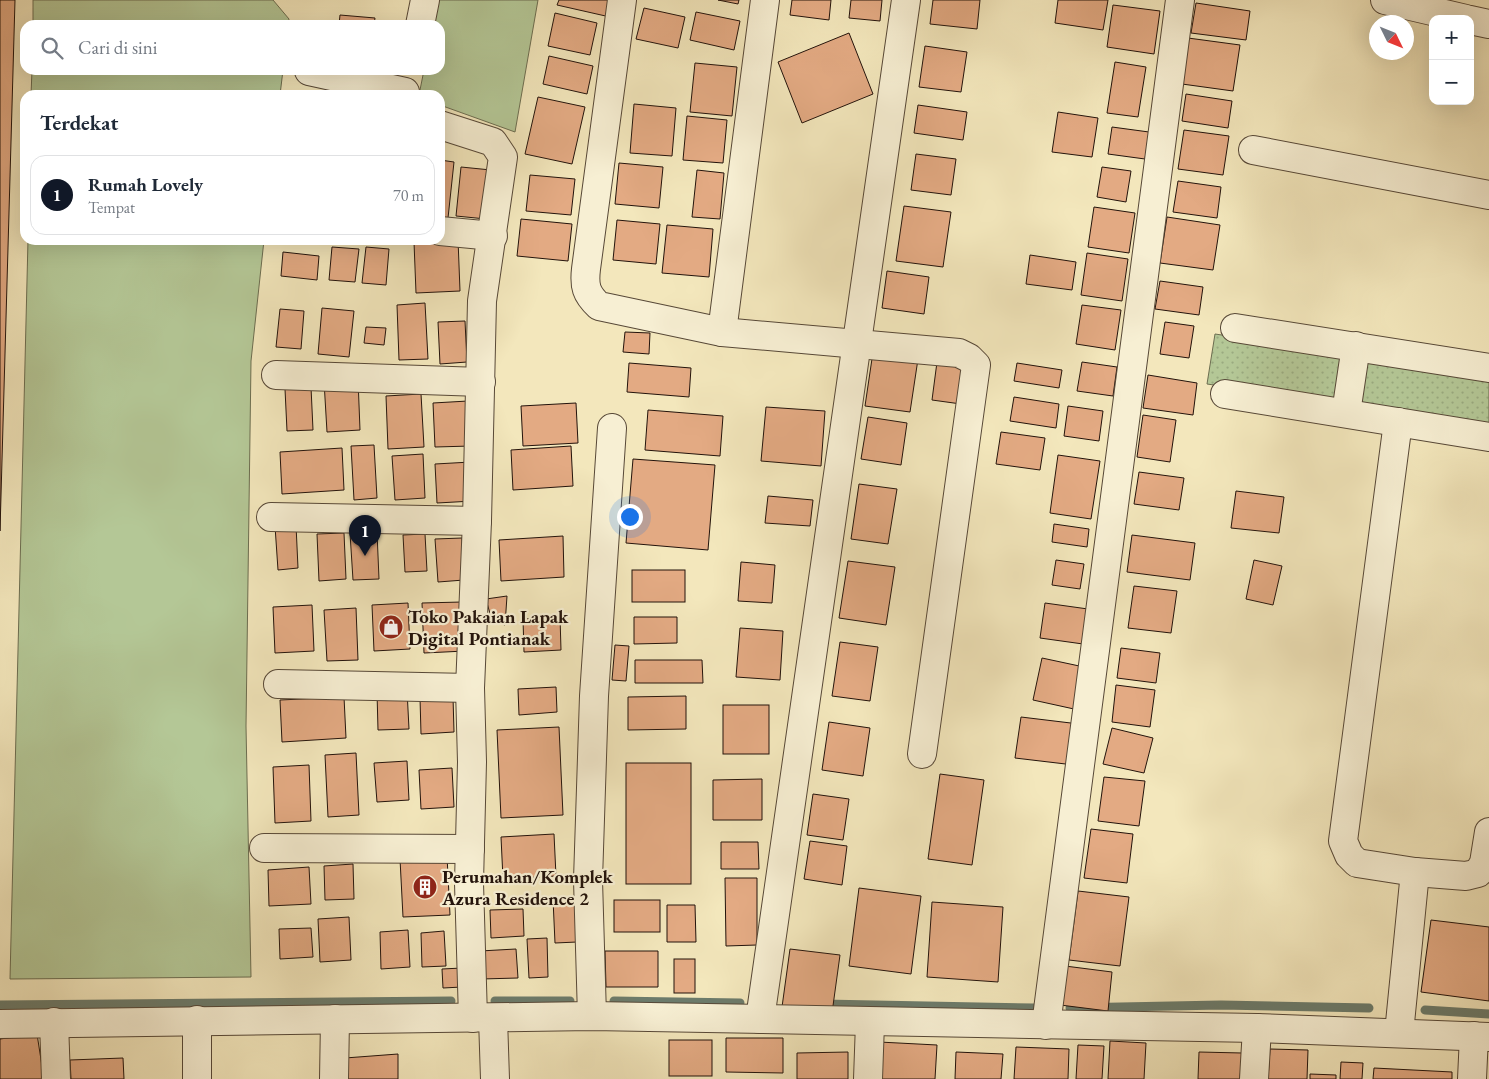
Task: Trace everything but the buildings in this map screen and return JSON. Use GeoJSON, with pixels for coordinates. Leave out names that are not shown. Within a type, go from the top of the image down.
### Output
{"type":"FeatureCollection","features":[{"type":"Feature","properties":{"kind":"street"},"geometry":{"type":"LineString","coordinates":[[421,20],[425,0]]}},
{"type":"Feature","properties":{"kind":"street"},"geometry":{"type":"LineString","coordinates":[[622,0],[584,284],[589,297],[599,306],[722,332],[959,353],[969,358],[976,365],[922,754]]}},
{"type":"Feature","properties":{"kind":"street"},"geometry":{"type":"LineString","coordinates":[[722,332],[765,0]]}},
{"type":"Feature","properties":{"kind":"street"},"geometry":{"type":"LineString","coordinates":[[760,1019],[906,0]]}},
{"type":"Feature","properties":{"kind":"street"},"geometry":{"type":"LineString","coordinates":[[1046,1025],[1180,0]]}},
{"type":"Feature","properties":{"kind":"street"},"geometry":{"type":"LineString","coordinates":[[1385,0],[1449,15]]}},
{"type":"Feature","properties":{"kind":"street"},"geometry":{"type":"LineString","coordinates":[[1474,21],[1489,24]]}},
{"type":"Feature","properties":{"kind":"street"},"geometry":{"type":"LineString","coordinates":[[335,75],[408,86]]}},
{"type":"Feature","properties":{"kind":"street"},"geometry":{"type":"LineString","coordinates":[[445,127],[493,142],[503,157],[493,236],[482,301],[477,521],[470,688],[472,762],[470,850],[483,1018],[495,1079]]}},
{"type":"Feature","properties":{"kind":"street"},"geometry":{"type":"LineString","coordinates":[[1254,150],[1489,195]]}},
{"type":"Feature","properties":{"kind":"street"},"geometry":{"type":"LineString","coordinates":[[445,231],[493,236]]}},
{"type":"Feature","properties":{"kind":"street"},"geometry":{"type":"LineString","coordinates":[[1235,328],[1489,368]]}},
{"type":"Feature","properties":{"kind":"street"},"geometry":{"type":"LineString","coordinates":[[1346,413],[1356,346]]}},
{"type":"Feature","properties":{"kind":"street"},"geometry":{"type":"LineString","coordinates":[[276,375],[481,382]]}},
{"type":"Feature","properties":{"kind":"street"},"geometry":{"type":"LineString","coordinates":[[1225,394],[1489,437]]}},
{"type":"Feature","properties":{"kind":"street"},"geometry":{"type":"LineString","coordinates":[[1398,422],[1343,841],[1349,855],[1358,862],[1415,872],[1466,876],[1478,873],[1484,863],[1489,832]]}},
{"type":"Feature","properties":{"kind":"street"},"geometry":{"type":"LineString","coordinates":[[592,1016],[588,880],[594,696],[612,428]]}},
{"type":"Feature","properties":{"kind":"street"},"geometry":{"type":"LineString","coordinates":[[271,517],[477,521]]}},
{"type":"Feature","properties":{"kind":"street"},"geometry":{"type":"LineString","coordinates":[[278,684],[470,688]]}},
{"type":"Feature","properties":{"kind":"street"},"geometry":{"type":"LineString","coordinates":[[264,848],[470,850]]}},
{"type":"Feature","properties":{"kind":"street"},"geometry":{"type":"LineString","coordinates":[[1399,1033],[1415,872]]}},
{"type":"Feature","properties":{"kind":"street"},"geometry":{"type":"LineString","coordinates":[[0,1024],[592,1016],[870,1023],[1256,1028],[1482,1036],[1472,1079]]}},
{"type":"Feature","properties":{"kind":"street"},"geometry":{"type":"LineString","coordinates":[[334,1079],[335,1019]]}},
{"type":"Feature","properties":{"kind":"street"},"geometry":{"type":"LineString","coordinates":[[197,1020],[197,1079]]}},
{"type":"Feature","properties":{"kind":"street"},"geometry":{"type":"LineString","coordinates":[[54,1022],[56,1079]]}},
{"type":"Feature","properties":{"kind":"street"},"geometry":{"type":"LineString","coordinates":[[868,1079],[870,1023]]}},
{"type":"Feature","properties":{"kind":"street"},"geometry":{"type":"LineString","coordinates":[[1254,1079],[1256,1028]]}},
{"type":"Feature","properties":{"kind":"green space"},"geometry":{"type":"Polygon","coordinates":[[[33,0],[273,0],[289,19],[289,20],[33,20],[33,0]]]}},
{"type":"Feature","properties":{"kind":"green space"},"geometry":{"type":"Polygon","coordinates":[[[439,0],[538,0],[515,132],[445,107],[445,90],[420,90],[423,75],[445,75],[445,20],[434,20],[439,0]]]}},
{"type":"Feature","properties":{"kind":"green space"},"geometry":{"type":"Polygon","coordinates":[[[32,75],[282,75],[281,90],[31,90],[32,75]]]}},
{"type":"Feature","properties":{"kind":"green space"},"geometry":{"type":"Polygon","coordinates":[[[28,245],[263,245],[251,361],[246,726],[251,977],[10,979],[28,245]]]}},
{"type":"Feature","properties":{"kind":"green space"},"geometry":{"type":"Polygon","coordinates":[[[1215,334],[1489,375],[1489,425],[1207,384],[1215,334]]]}},
{"type":"Feature","properties":{"kind":"waterway"},"geometry":{"type":"LineString","coordinates":[[0,1005],[451,1001]]}},
{"type":"Feature","properties":{"kind":"waterway"},"geometry":{"type":"LineString","coordinates":[[495,1001],[570,1001]]}},
{"type":"Feature","properties":{"kind":"waterway"},"geometry":{"type":"LineString","coordinates":[[614,1001],[740,1003]]}},
{"type":"Feature","properties":{"kind":"waterway"},"geometry":{"type":"LineString","coordinates":[[823,1004],[1034,1008]]}},
{"type":"Feature","properties":{"kind":"waterway"},"geometry":{"type":"LineString","coordinates":[[1070,1008],[1221,1005],[1369,1008]]}},
{"type":"Feature","properties":{"kind":"waterway"},"geometry":{"type":"LineString","coordinates":[[1425,1010],[1489,1014]]}},
{"type":"Feature","properties":{"kind":"place","name":"Rumah Lovely"},"geometry":{"type":"Point","coordinates":[365,556]}},
{"type":"Feature","properties":{"kind":"place","name":"Toko Pakaian Lapak Digital Pontianak"},"geometry":{"type":"Point","coordinates":[391,627]}},
{"type":"Feature","properties":{"kind":"place","name":"Perumahan/Komplek Azura Residence 2"},"geometry":{"type":"Point","coordinates":[425,887]}}]}
